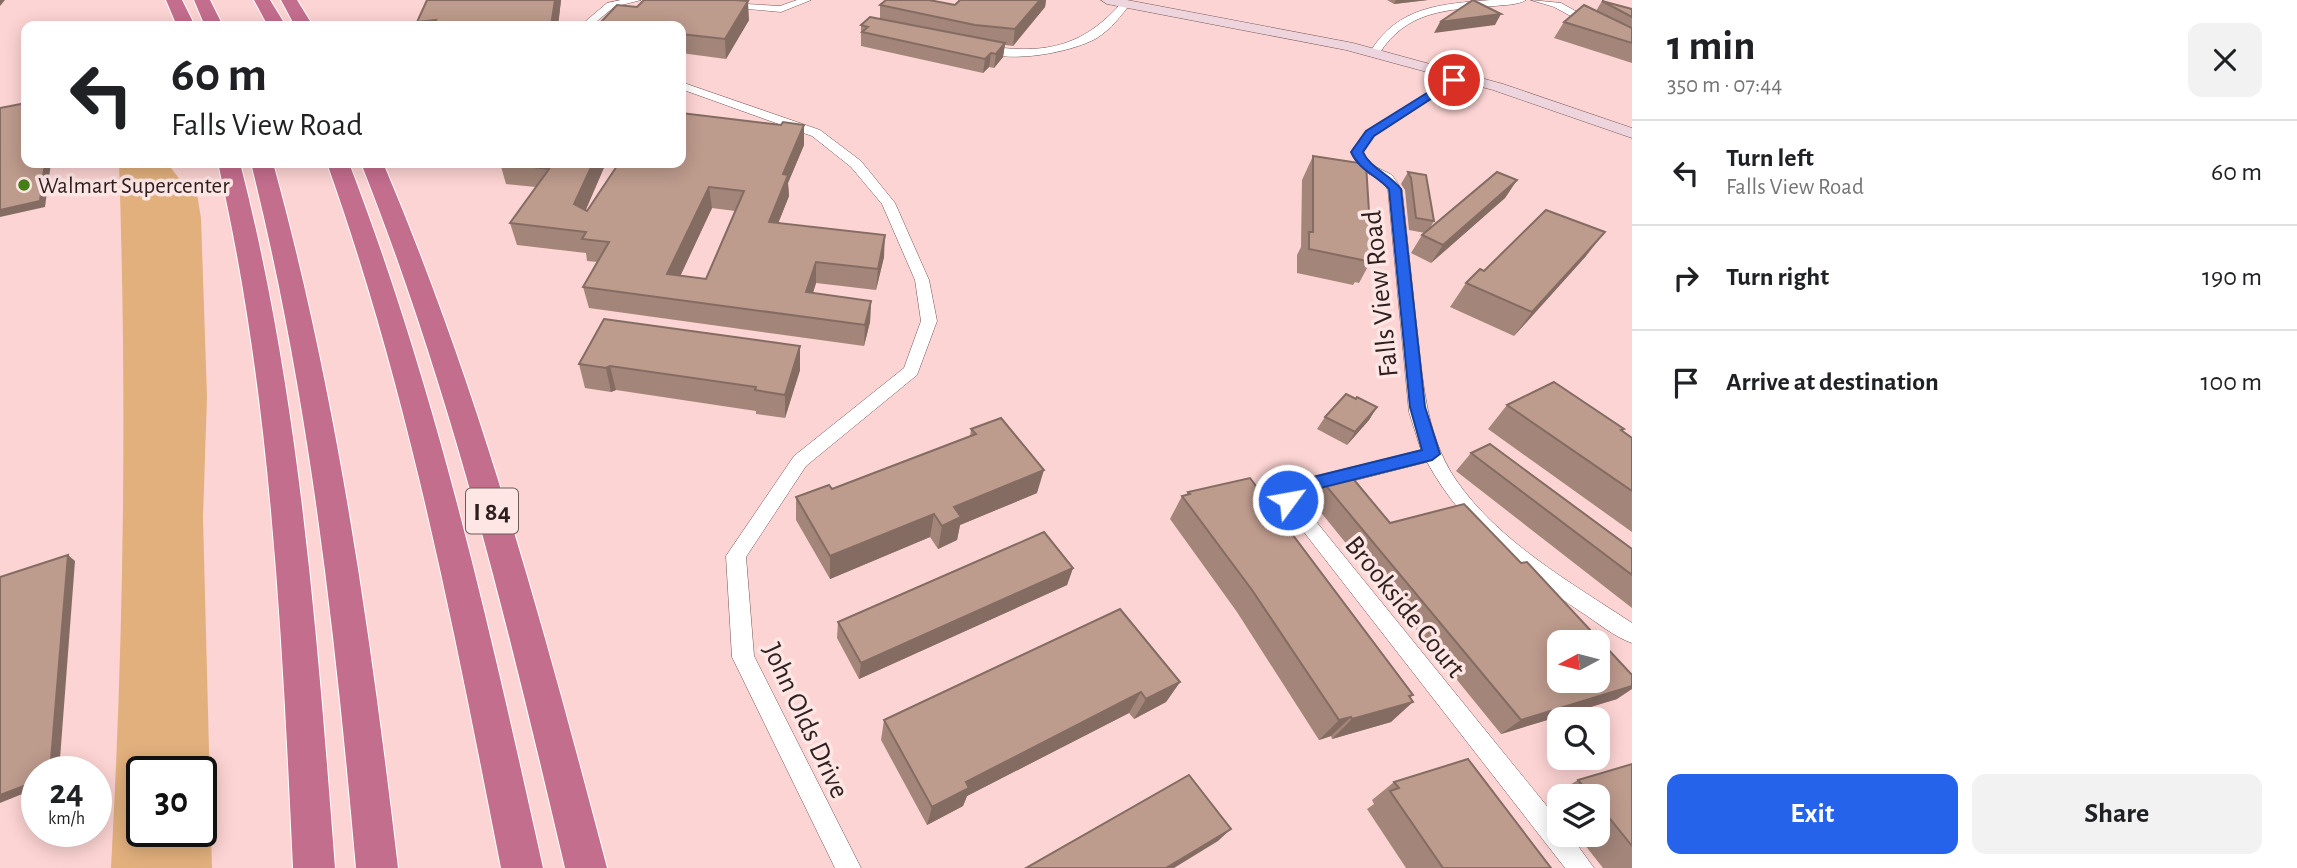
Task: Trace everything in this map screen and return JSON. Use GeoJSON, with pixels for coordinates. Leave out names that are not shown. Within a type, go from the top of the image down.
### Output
{"type":"FeatureCollection","features":[{"type":"Feature","properties":{"kind":"highway"},"geometry":{"type":"LineString","coordinates":[[174,0],[184,21]]}},
{"type":"Feature","properties":{"kind":"highway"},"geometry":{"type":"LineString","coordinates":[[202,0],[212,21]]}},
{"type":"Feature","properties":{"kind":"highway"},"geometry":{"type":"LineString","coordinates":[[262,0],[274,21]]}},
{"type":"Feature","properties":{"kind":"highway"},"geometry":{"type":"LineString","coordinates":[[289,0],[301,21]]}},
{"type":"Feature","properties":{"kind":"highway"},"geometry":{"type":"LineString","coordinates":[[230,168],[257,302],[276,428],[293,580],[314,868]]}},
{"type":"Feature","properties":{"kind":"highway"},"geometry":{"type":"LineString","coordinates":[[263,168],[292,281],[329,486],[377,868]]}},
{"type":"Feature","properties":{"kind":"highway"},"geometry":{"type":"LineString","coordinates":[[340,168],[384,294],[432,466],[522,868]]}},
{"type":"Feature","properties":{"kind":"highway","name":"I 84"},"geometry":{"type":"LineString","coordinates":[[374,168],[437,335],[485,490],[586,868]]}},
{"type":"Feature","properties":{"kind":"street"},"geometry":{"type":"LineString","coordinates":[[590,21],[611,5],[636,0]]}},
{"type":"Feature","properties":{"kind":"street"},"geometry":{"type":"LineString","coordinates":[[684,0],[781,9],[806,0]]}},
{"type":"Feature","properties":{"kind":"street"},"geometry":{"type":"LineString","coordinates":[[1107,0],[1375,52],[1461,76],[1632,133]]}},
{"type":"Feature","properties":{"kind":"street"},"geometry":{"type":"LineString","coordinates":[[1375,52],[1388,30],[1410,18],[1521,0]]}},
{"type":"Feature","properties":{"kind":"street"},"geometry":{"type":"LineString","coordinates":[[1536,0],[1557,5],[1632,46]]}},
{"type":"Feature","properties":{"kind":"street"},"geometry":{"type":"LineString","coordinates":[[964,44],[1014,51],[1073,45],[1104,28],[1126,3]]}},
{"type":"Feature","properties":{"kind":"street","name":"John Olds Drive"},"geometry":{"type":"LineString","coordinates":[[686,87],[816,133],[856,164],[888,203],[922,280],[929,321],[911,371],[800,461],[736,556],[743,657],[848,868]]}},
{"type":"Feature","properties":{"kind":"street","name":"Falls View Road"},"geometry":{"type":"LineString","coordinates":[[1362,164],[1382,174],[1395,189],[1417,407],[1432,454],[1461,501],[1492,534],[1632,634]]}},
{"type":"Feature","properties":{"kind":"street","name":"Brookside Court"},"geometry":{"type":"LineString","coordinates":[[1432,454],[1295,488],[1287,493],[1288,500],[1581,868]]}},
{"type":"Feature","properties":{"kind":"lane"},"geometry":{"type":"LineString","coordinates":[[1362,164],[1357,150],[1370,134],[1461,76]]}},
{"type":"Feature","properties":{"kind":"shaded area"},"geometry":{"type":"Polygon","coordinates":[[[119,168],[171,168],[185,186],[197,194],[201,218],[207,397],[203,517],[209,756],[126,756],[126,847],[211,847],[212,868],[111,868],[123,516],[119,168]]]}},
{"type":"Feature","properties":{"kind":"building"},"geometry":{"type":"Polygon","coordinates":[[[427,0],[555,0],[552,21],[417,21],[427,0]]]}},
{"type":"Feature","properties":{"kind":"building"},"geometry":{"type":"Polygon","coordinates":[[[644,0],[748,1],[725,39],[686,35],[686,21],[602,21],[617,5],[637,7],[644,0]]]}},
{"type":"Feature","properties":{"kind":"building"},"geometry":{"type":"Polygon","coordinates":[[[886,0],[929,0],[955,5],[960,0],[1040,0],[1015,29],[975,25],[880,5],[886,0]]]}},
{"type":"Feature","properties":{"kind":"building"},"geometry":{"type":"Polygon","coordinates":[[[1473,0],[1501,14],[1440,22],[1473,0]]]}},
{"type":"Feature","properties":{"kind":"building"},"geometry":{"type":"Polygon","coordinates":[[[1602,1],[1632,9],[1632,17],[1602,1]]]}},
{"type":"Feature","properties":{"kind":"building"},"geometry":{"type":"Polygon","coordinates":[[[1584,5],[1632,28],[1632,43],[1564,22],[1584,5]]]}},
{"type":"Feature","properties":{"kind":"building"},"geometry":{"type":"Polygon","coordinates":[[[870,17],[1005,43],[996,54],[991,53],[985,59],[862,32],[868,27],[861,25],[870,17]]]}},
{"type":"Feature","properties":{"kind":"building","name":"Walmart Supercenter"},"geometry":{"type":"Polygon","coordinates":[[[21,104],[21,168],[44,168],[40,201],[0,210],[0,108],[21,104]]]}},
{"type":"Feature","properties":{"kind":"building"},"geometry":{"type":"Polygon","coordinates":[[[686,114],[781,125],[783,122],[804,125],[783,174],[788,175],[769,222],[885,235],[878,269],[816,262],[806,292],[871,301],[865,325],[583,287],[609,242],[582,239],[586,232],[510,223],[549,169],[541,168],[591,168],[574,204],[587,211],[616,168],[686,168],[686,114]],[[709,187],[667,274],[706,279],[744,191],[709,187]]]}},
{"type":"Feature","properties":{"kind":"building"},"geometry":{"type":"Polygon","coordinates":[[[1313,156],[1366,164],[1372,259],[1367,258],[1367,261],[1309,249],[1309,232],[1313,232],[1313,156]]]}},
{"type":"Feature","properties":{"kind":"building"},"geometry":{"type":"Polygon","coordinates":[[[1408,172],[1426,175],[1434,221],[1416,218],[1408,172]]]}},
{"type":"Feature","properties":{"kind":"building"},"geometry":{"type":"Polygon","coordinates":[[[1497,172],[1517,180],[1443,245],[1422,235],[1497,172]]]}},
{"type":"Feature","properties":{"kind":"building"},"geometry":{"type":"Polygon","coordinates":[[[1546,210],[1605,232],[1532,312],[1466,283],[1480,269],[1484,271],[1546,210]]]}},
{"type":"Feature","properties":{"kind":"building"},"geometry":{"type":"Polygon","coordinates":[[[604,319],[800,346],[785,395],[755,390],[756,387],[579,364],[604,319]]]}},
{"type":"Feature","properties":{"kind":"building"},"geometry":{"type":"Polygon","coordinates":[[[1554,382],[1624,429],[1621,430],[1632,438],[1632,491],[1507,405],[1554,382]]]}},
{"type":"Feature","properties":{"kind":"building"},"geometry":{"type":"Polygon","coordinates":[[[1346,394],[1377,407],[1355,432],[1325,417],[1346,394]]]}},
{"type":"Feature","properties":{"kind":"building"},"geometry":{"type":"Polygon","coordinates":[[[1001,418],[1044,470],[954,507],[961,517],[942,526],[934,514],[830,556],[796,497],[829,485],[832,489],[976,434],[971,429],[1001,418]]]}},
{"type":"Feature","properties":{"kind":"building"},"geometry":{"type":"Polygon","coordinates":[[[1490,444],[1632,549],[1632,575],[1471,453],[1490,444]]]}},
{"type":"Feature","properties":{"kind":"building"},"geometry":{"type":"Polygon","coordinates":[[[1350,475],[1390,523],[1464,504],[1521,563],[1527,562],[1590,630],[1547,630],[1547,693],[1609,693],[1563,707],[1547,707],[1547,712],[1521,720],[1322,481],[1350,475]]]}},
{"type":"Feature","properties":{"kind":"building"},"geometry":{"type":"Polygon","coordinates":[[[1250,478],[1413,695],[1409,696],[1413,702],[1352,719],[1339,720],[1252,590],[1182,496],[1190,494],[1188,492],[1250,478]]]}},
{"type":"Feature","properties":{"kind":"building"},"geometry":{"type":"Polygon","coordinates":[[[1044,532],[1073,568],[861,663],[838,622],[1044,532]]]}},
{"type":"Feature","properties":{"kind":"building"},"geometry":{"type":"Polygon","coordinates":[[[68,555],[51,756],[21,756],[21,787],[0,795],[0,577],[68,555]]]}},
{"type":"Feature","properties":{"kind":"building"},"geometry":{"type":"Polygon","coordinates":[[[1120,609],[1180,682],[1146,699],[1141,692],[966,782],[969,788],[932,807],[884,720],[1120,609]]]}},
{"type":"Feature","properties":{"kind":"building"},"geometry":{"type":"Polygon","coordinates":[[[1610,651],[1632,675],[1632,686],[1610,693],[1610,651]]]}},
{"type":"Feature","properties":{"kind":"building"},"geometry":{"type":"Polygon","coordinates":[[[1468,759],[1551,868],[1443,868],[1390,791],[1399,788],[1394,782],[1468,759]]]}},
{"type":"Feature","properties":{"kind":"building"},"geometry":{"type":"Polygon","coordinates":[[[1632,764],[1632,846],[1610,819],[1610,784],[1581,784],[1578,780],[1632,764]]]}},
{"type":"Feature","properties":{"kind":"building"},"geometry":{"type":"Polygon","coordinates":[[[1189,775],[1231,829],[1166,868],[1026,868],[1189,775]]]}},
{"type":"Feature","properties":{"kind":"place","name":"Walmart Supercenter"},"geometry":{"type":"Point","coordinates":[24,185]}},
{"type":"Feature","properties":{"kind":"route"},"geometry":{"type":"LineString","coordinates":[[1288,500],[1287,493],[1295,488],[1432,454],[1424,436],[1417,407],[1395,189],[1382,174],[1362,164],[1357,152],[1361,142],[1370,134],[1454,80]]}}]}
